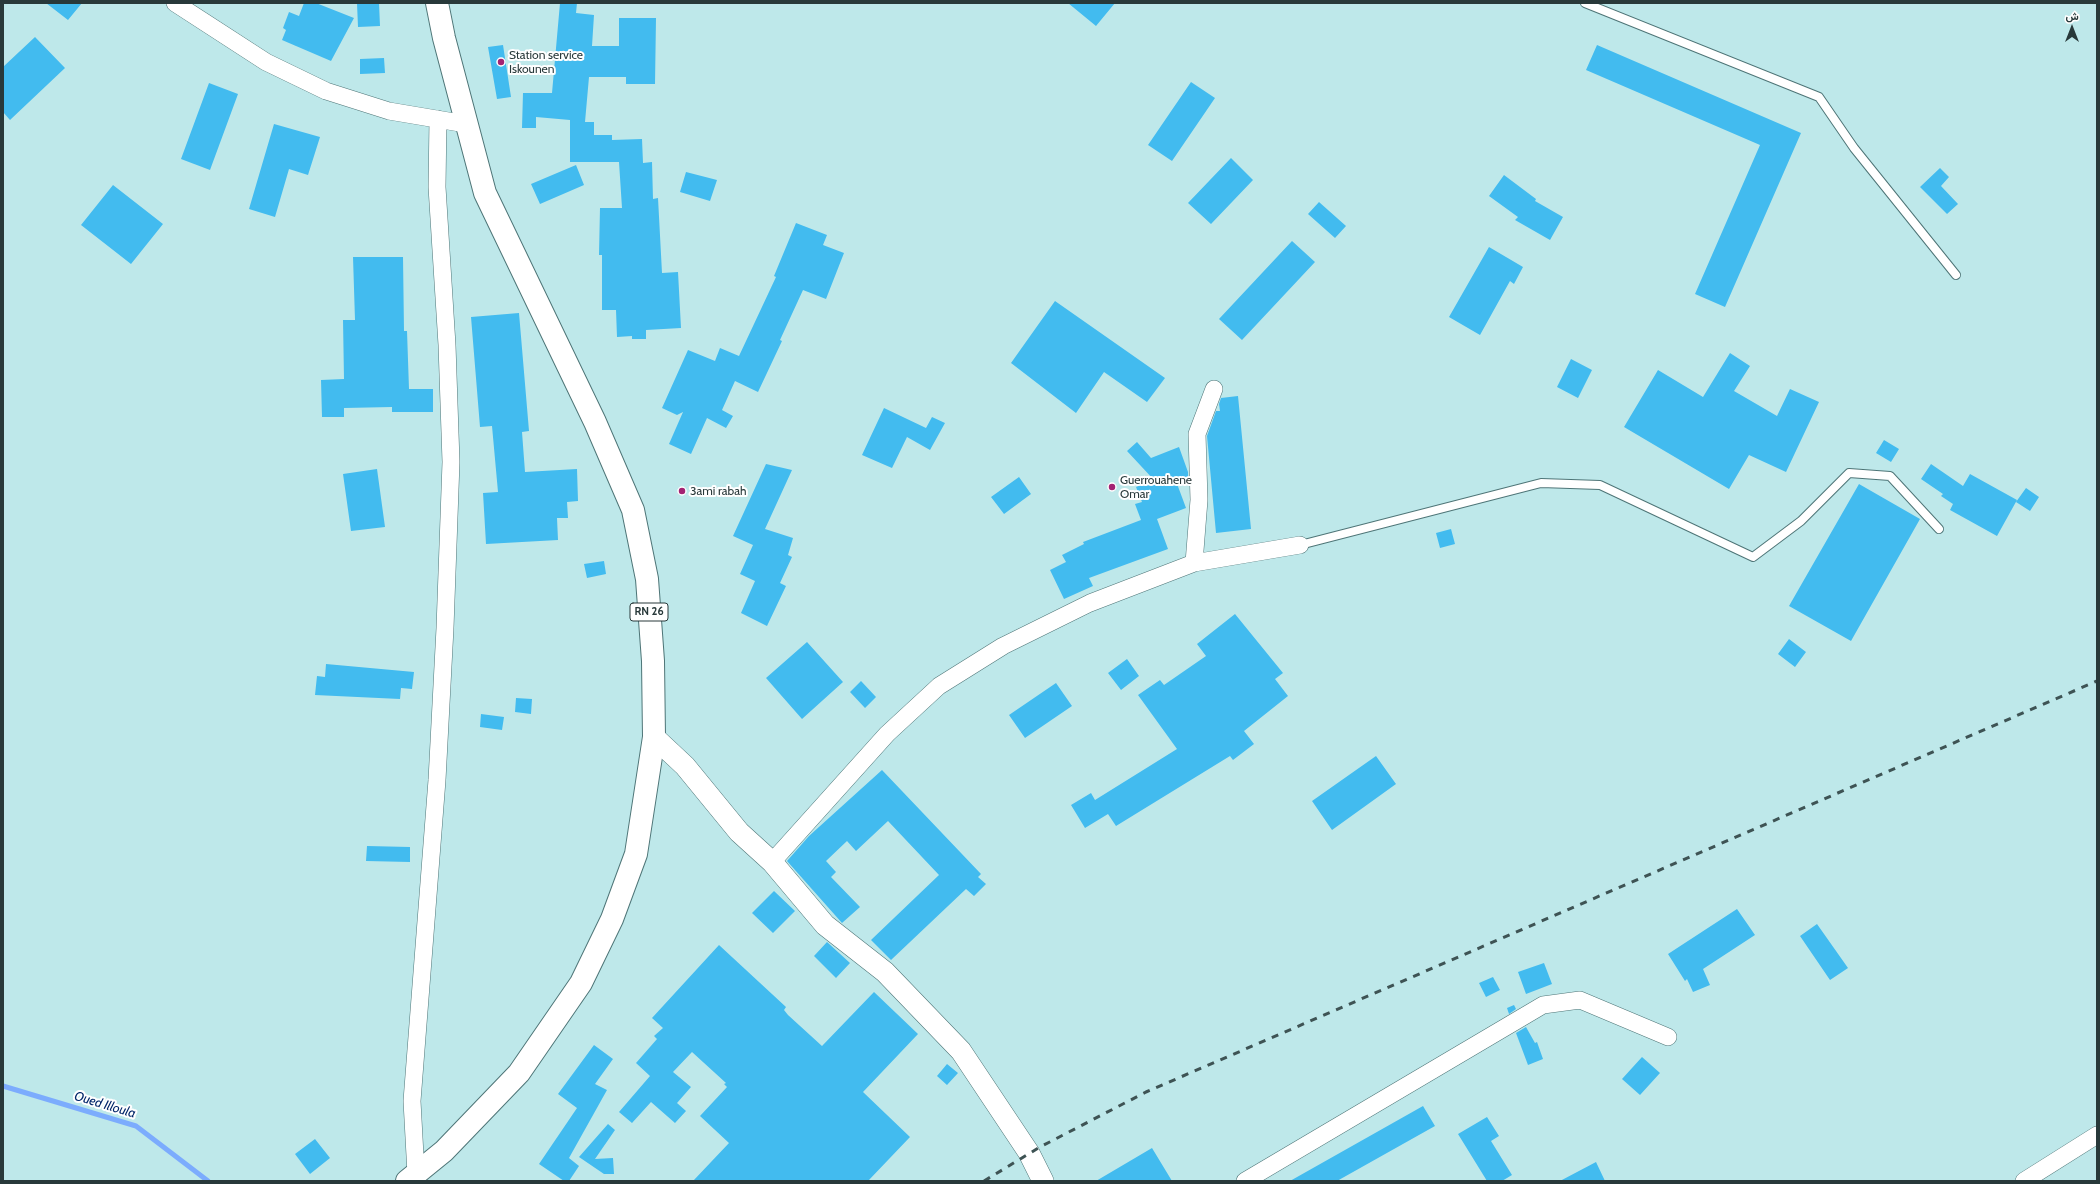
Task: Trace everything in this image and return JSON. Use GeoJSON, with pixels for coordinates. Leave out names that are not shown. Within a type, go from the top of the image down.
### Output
{"type":"FeatureCollection","features":[{"type":"Feature","properties":{"kind":"main road","name":"RN 26"},"geometry":{"type":"LineString","coordinates":[[412,1177],[444,1151],[519,1073],[581,983],[612,919],[636,854],[654,737],[653,661],[647,579],[633,510],[594,422],[485,193],[466,124],[437,3]]}},
{"type":"Feature","properties":{"kind":"street"},"geometry":{"type":"LineString","coordinates":[[175,3],[266,62],[326,91],[389,111],[466,124]]}},
{"type":"Feature","properties":{"kind":"street"},"geometry":{"type":"LineString","coordinates":[[412,1177],[412,1101],[437,780],[451,462],[447,345],[437,186],[438,119]]}},
{"type":"Feature","properties":{"kind":"street"},"geometry":{"type":"LineString","coordinates":[[1194,563],[1199,500],[1197,434],[1214,389]]}},
{"type":"Feature","properties":{"kind":"street"},"geometry":{"type":"LineString","coordinates":[[772,862],[887,734],[939,686],[1003,646],[1090,603],[1194,563],[1300,545]]}},
{"type":"Feature","properties":{"kind":"street"},"geometry":{"type":"LineString","coordinates":[[654,737],[685,766],[739,832],[772,862],[825,925],[885,972],[961,1051],[1029,1153],[1043,1181]]}},
{"type":"Feature","properties":{"kind":"street"},"geometry":{"type":"LineString","coordinates":[[1245,1181],[1543,1005],[1580,1000],[1668,1037]]}},
{"type":"Feature","properties":{"kind":"street"},"geometry":{"type":"LineString","coordinates":[[2024,1181],[2097,1135]]}},
{"type":"Feature","properties":{"kind":"lane"},"geometry":{"type":"LineString","coordinates":[[1585,3],[1819,97],[1854,148],[1956,275]]}},
{"type":"Feature","properties":{"kind":"lane"},"geometry":{"type":"LineString","coordinates":[[1300,545],[1541,483],[1600,485],[1753,557],[1801,522],[1849,473],[1890,476],[1939,529]]}},
{"type":"Feature","properties":{"kind":"building"},"geometry":{"type":"Polygon","coordinates":[[[46,3],[82,3],[68,20],[46,3]]]}},
{"type":"Feature","properties":{"kind":"building"},"geometry":{"type":"Polygon","coordinates":[[[304,3],[316,3],[354,18],[331,61],[282,40],[286,30],[283,28],[289,12],[299,16],[304,3]]]}},
{"type":"Feature","properties":{"kind":"building"},"geometry":{"type":"Polygon","coordinates":[[[357,3],[379,3],[380,26],[358,27],[357,3]]]}},
{"type":"Feature","properties":{"kind":"building"},"geometry":{"type":"Polygon","coordinates":[[[560,3],[577,3],[576,13],[594,15],[592,46],[619,46],[619,18],[656,18],[655,84],[626,84],[626,77],[589,77],[585,122],[594,122],[594,135],[612,135],[612,140],[642,139],[643,163],[652,162],[653,199],[658,198],[662,273],[678,272],[681,328],[646,330],[646,339],[632,339],[632,336],[617,337],[616,310],[602,310],[602,255],[599,255],[600,208],[622,208],[619,162],[570,162],[570,120],[536,117],[536,128],[522,128],[523,93],[552,93],[560,3]]]}},
{"type":"Feature","properties":{"kind":"building"},"geometry":{"type":"Polygon","coordinates":[[[1068,3],[1115,3],[1096,26],[1068,3]]]}},
{"type":"Feature","properties":{"kind":"building"},"geometry":{"type":"Polygon","coordinates":[[[35,37],[65,68],[10,120],[3,112],[3,67],[35,37]]]}},
{"type":"Feature","properties":{"kind":"building"},"geometry":{"type":"Polygon","coordinates":[[[503,45],[511,97],[497,99],[488,47],[503,45]]]}},
{"type":"Feature","properties":{"kind":"building"},"geometry":{"type":"Polygon","coordinates":[[[1597,45],[1801,133],[1725,307],[1695,294],[1760,145],[1586,70],[1597,45]]]}},
{"type":"Feature","properties":{"kind":"building"},"geometry":{"type":"Polygon","coordinates":[[[384,58],[385,73],[360,74],[360,59],[384,58]]]}},
{"type":"Feature","properties":{"kind":"building"},"geometry":{"type":"Polygon","coordinates":[[[1191,82],[1215,98],[1172,161],[1148,145],[1191,82]]]}},
{"type":"Feature","properties":{"kind":"building"},"geometry":{"type":"Polygon","coordinates":[[[209,83],[238,94],[210,170],[181,159],[209,83]]]}},
{"type":"Feature","properties":{"kind":"building"},"geometry":{"type":"Polygon","coordinates":[[[274,124],[320,137],[308,175],[289,169],[275,217],[249,209],[274,124]]]}},
{"type":"Feature","properties":{"kind":"building"},"geometry":{"type":"Polygon","coordinates":[[[1231,158],[1253,180],[1211,224],[1188,203],[1231,158]]]}},
{"type":"Feature","properties":{"kind":"building"},"geometry":{"type":"Polygon","coordinates":[[[576,165],[584,185],[540,204],[531,184],[576,165]]]}},
{"type":"Feature","properties":{"kind":"building"},"geometry":{"type":"Polygon","coordinates":[[[1940,168],[1949,177],[1941,186],[1958,204],[1947,214],[1920,187],[1940,168]]]}},
{"type":"Feature","properties":{"kind":"building"},"geometry":{"type":"Polygon","coordinates":[[[686,172],[717,180],[710,201],[680,192],[686,172]]]}},
{"type":"Feature","properties":{"kind":"building"},"geometry":{"type":"Polygon","coordinates":[[[1504,175],[1536,199],[1535,201],[1563,217],[1550,240],[1515,220],[1518,217],[1489,196],[1504,175]]]}},
{"type":"Feature","properties":{"kind":"building"},"geometry":{"type":"Polygon","coordinates":[[[113,185],[163,224],[131,264],[81,225],[113,185]]]}},
{"type":"Feature","properties":{"kind":"building"},"geometry":{"type":"Polygon","coordinates":[[[1319,202],[1346,226],[1335,238],[1308,214],[1319,202]]]}},
{"type":"Feature","properties":{"kind":"building"},"geometry":{"type":"Polygon","coordinates":[[[796,223],[827,235],[823,245],[844,253],[826,299],[803,290],[780,340],[782,341],[758,392],[735,381],[722,410],[733,416],[726,428],[707,418],[691,454],[669,444],[683,412],[677,415],[662,408],[688,350],[715,361],[720,348],[739,356],[776,277],[774,276],[796,223]]]}},
{"type":"Feature","properties":{"kind":"building"},"geometry":{"type":"Polygon","coordinates":[[[1292,241],[1315,262],[1242,340],[1219,319],[1292,241]]]}},
{"type":"Feature","properties":{"kind":"building"},"geometry":{"type":"Polygon","coordinates":[[[1489,247],[1523,267],[1514,284],[1510,281],[1480,335],[1449,317],[1489,247]]]}},
{"type":"Feature","properties":{"kind":"building"},"geometry":{"type":"Polygon","coordinates":[[[353,257],[403,257],[404,331],[407,331],[409,389],[433,389],[433,412],[392,412],[392,407],[344,408],[344,417],[322,417],[321,380],[344,379],[343,320],[355,320],[353,257]]]}},
{"type":"Feature","properties":{"kind":"building"},"geometry":{"type":"Polygon","coordinates":[[[1055,301],[1165,378],[1147,402],[1104,372],[1076,413],[1011,363],[1055,301]]]}},
{"type":"Feature","properties":{"kind":"building"},"geometry":{"type":"Polygon","coordinates":[[[519,313],[529,431],[522,432],[525,472],[577,469],[578,501],[567,502],[568,518],[557,518],[558,540],[486,544],[483,493],[498,492],[492,426],[480,427],[471,317],[519,313]]]}},
{"type":"Feature","properties":{"kind":"building"},"geometry":{"type":"Polygon","coordinates":[[[1730,353],[1750,366],[1734,391],[1777,416],[1790,389],[1819,402],[1786,472],[1749,455],[1729,489],[1624,427],[1658,370],[1703,397],[1730,353]]]}},
{"type":"Feature","properties":{"kind":"building"},"geometry":{"type":"Polygon","coordinates":[[[1571,359],[1592,370],[1578,398],[1557,387],[1571,359]]]}},
{"type":"Feature","properties":{"kind":"building"},"geometry":{"type":"Polygon","coordinates":[[[1238,396],[1251,529],[1216,533],[1207,436],[1216,411],[1220,411],[1219,404],[1221,398],[1238,396]]]}},
{"type":"Feature","properties":{"kind":"building"},"geometry":{"type":"Polygon","coordinates":[[[884,408],[926,428],[932,417],[945,423],[930,450],[907,437],[892,468],[862,455],[884,408]]]}},
{"type":"Feature","properties":{"kind":"building"},"geometry":{"type":"Polygon","coordinates":[[[1884,440],[1899,449],[1891,462],[1876,453],[1884,440]]]}},
{"type":"Feature","properties":{"kind":"building"},"geometry":{"type":"Polygon","coordinates":[[[1137,442],[1151,458],[1179,447],[1188,472],[1188,477],[1176,481],[1186,508],[1157,519],[1168,549],[1089,578],[1093,586],[1064,599],[1050,570],[1066,562],[1062,555],[1084,544],[1083,542],[1141,520],[1135,504],[1142,502],[1136,487],[1154,480],[1127,451],[1137,442]]]}},
{"type":"Feature","properties":{"kind":"building"},"geometry":{"type":"Polygon","coordinates":[[[766,464],[792,470],[765,529],[793,538],[788,555],[792,557],[780,583],[786,586],[767,626],[741,613],[755,581],[740,574],[753,545],[733,536],[766,464]]]}},
{"type":"Feature","properties":{"kind":"building"},"geometry":{"type":"Polygon","coordinates":[[[1931,464],[1963,486],[1970,474],[2017,500],[1997,536],[1950,510],[1953,504],[1941,496],[1943,494],[1921,479],[1931,464]]]}},
{"type":"Feature","properties":{"kind":"building"},"geometry":{"type":"Polygon","coordinates":[[[377,469],[385,527],[351,531],[343,474],[377,469]]]}},
{"type":"Feature","properties":{"kind":"building"},"geometry":{"type":"Polygon","coordinates":[[[1019,477],[1031,494],[1004,514],[991,497],[1019,477]]]}},
{"type":"Feature","properties":{"kind":"building"},"geometry":{"type":"Polygon","coordinates":[[[1859,484],[1920,519],[1851,641],[1789,606],[1859,484]]]}},
{"type":"Feature","properties":{"kind":"building"},"geometry":{"type":"Polygon","coordinates":[[[2026,488],[2039,497],[2030,511],[2016,502],[2026,488]]]}},
{"type":"Feature","properties":{"kind":"building"},"geometry":{"type":"Polygon","coordinates":[[[1451,529],[1455,544],[1440,548],[1436,533],[1451,529]]]}},
{"type":"Feature","properties":{"kind":"building"},"geometry":{"type":"Polygon","coordinates":[[[604,561],[606,574],[587,578],[584,564],[604,561]]]}},
{"type":"Feature","properties":{"kind":"building"},"geometry":{"type":"Polygon","coordinates":[[[1235,614],[1283,673],[1275,679],[1288,696],[1244,731],[1254,744],[1233,760],[1230,756],[1116,826],[1108,814],[1085,828],[1071,805],[1091,793],[1095,800],[1177,749],[1138,695],[1160,680],[1164,685],[1206,656],[1197,644],[1235,614]]]}},
{"type":"Feature","properties":{"kind":"building"},"geometry":{"type":"Polygon","coordinates":[[[1789,639],[1806,652],[1795,667],[1778,654],[1789,639]]]}},
{"type":"Feature","properties":{"kind":"building"},"geometry":{"type":"Polygon","coordinates":[[[807,642],[843,682],[802,719],[766,678],[807,642]]]}},
{"type":"Feature","properties":{"kind":"building"},"geometry":{"type":"Polygon","coordinates":[[[1127,659],[1139,676],[1121,690],[1108,673],[1127,659]]]}},
{"type":"Feature","properties":{"kind":"building"},"geometry":{"type":"Polygon","coordinates":[[[326,664],[414,672],[412,689],[401,688],[400,699],[315,695],[317,676],[325,677],[326,664]]]}},
{"type":"Feature","properties":{"kind":"building"},"geometry":{"type":"Polygon","coordinates":[[[861,681],[876,697],[865,708],[850,692],[861,681]]]}},
{"type":"Feature","properties":{"kind":"building"},"geometry":{"type":"Polygon","coordinates":[[[1056,683],[1072,706],[1025,738],[1009,715],[1056,683]]]}},
{"type":"Feature","properties":{"kind":"building"},"geometry":{"type":"Polygon","coordinates":[[[516,698],[532,699],[531,714],[515,712],[516,698]]]}},
{"type":"Feature","properties":{"kind":"building"},"geometry":{"type":"Polygon","coordinates":[[[481,714],[504,717],[502,730],[480,727],[481,714]]]}},
{"type":"Feature","properties":{"kind":"building"},"geometry":{"type":"Polygon","coordinates":[[[1376,756],[1396,784],[1332,830],[1312,801],[1376,756]]]}},
{"type":"Feature","properties":{"kind":"building"},"geometry":{"type":"Polygon","coordinates":[[[882,770],[981,874],[978,877],[986,884],[974,896],[966,889],[891,960],[871,940],[939,875],[888,821],[856,851],[847,841],[826,861],[836,872],[831,877],[860,907],[842,923],[787,861],[809,836],[882,770]]]}},
{"type":"Feature","properties":{"kind":"building"},"geometry":{"type":"Polygon","coordinates":[[[367,846],[410,847],[410,862],[366,861],[367,846]]]}},
{"type":"Feature","properties":{"kind":"building"},"geometry":{"type":"Polygon","coordinates":[[[774,891],[795,911],[773,933],[752,913],[774,891]]]}},
{"type":"Feature","properties":{"kind":"building"},"geometry":{"type":"Polygon","coordinates":[[[1737,909],[1755,935],[1703,969],[1710,985],[1693,992],[1687,979],[1685,981],[1668,954],[1737,909]]]}},
{"type":"Feature","properties":{"kind":"building"},"geometry":{"type":"Polygon","coordinates":[[[1817,924],[1848,968],[1830,980],[1800,936],[1817,924]]]}},
{"type":"Feature","properties":{"kind":"building"},"geometry":{"type":"Polygon","coordinates":[[[827,942],[850,963],[836,978],[814,956],[827,942]]]}},
{"type":"Feature","properties":{"kind":"building"},"geometry":{"type":"Polygon","coordinates":[[[719,945],[786,1007],[784,1010],[788,1015],[822,1046],[874,992],[918,1034],[863,1092],[910,1137],[868,1181],[693,1181],[729,1143],[700,1116],[727,1087],[724,1084],[726,1083],[692,1052],[673,1072],[691,1087],[677,1103],[686,1111],[675,1123],[651,1102],[632,1123],[619,1112],[650,1076],[636,1063],[657,1039],[654,1036],[663,1028],[652,1018],[719,945]]]}},
{"type":"Feature","properties":{"kind":"building"},"geometry":{"type":"Polygon","coordinates":[[[1544,963],[1552,984],[1526,994],[1518,972],[1544,963]]]}},
{"type":"Feature","properties":{"kind":"building"},"geometry":{"type":"Polygon","coordinates":[[[1493,977],[1500,990],[1486,997],[1479,983],[1493,977]]]}},
{"type":"Feature","properties":{"kind":"building"},"geometry":{"type":"Polygon","coordinates":[[[1514,1005],[1516,1009],[1509,1014],[1507,1008],[1514,1005]]]}},
{"type":"Feature","properties":{"kind":"building"},"geometry":{"type":"Polygon","coordinates":[[[1526,1027],[1535,1043],[1537,1042],[1543,1059],[1528,1065],[1516,1033],[1526,1027]]]}},
{"type":"Feature","properties":{"kind":"building"},"geometry":{"type":"Polygon","coordinates":[[[594,1045],[613,1059],[595,1084],[607,1090],[569,1158],[579,1166],[569,1181],[564,1181],[539,1164],[577,1108],[558,1094],[594,1045]]]}},
{"type":"Feature","properties":{"kind":"building"},"geometry":{"type":"Polygon","coordinates":[[[1642,1057],[1660,1073],[1640,1095],[1622,1079],[1642,1057]]]}},
{"type":"Feature","properties":{"kind":"building"},"geometry":{"type":"Polygon","coordinates":[[[947,1064],[958,1073],[947,1085],[937,1076],[947,1064]]]}},
{"type":"Feature","properties":{"kind":"building"},"geometry":{"type":"Polygon","coordinates":[[[1423,1106],[1435,1126],[1337,1181],[1290,1181],[1423,1106]]]}},
{"type":"Feature","properties":{"kind":"building"},"geometry":{"type":"Polygon","coordinates":[[[1487,1117],[1499,1136],[1491,1141],[1512,1175],[1502,1181],[1487,1181],[1458,1134],[1487,1117]]]}},
{"type":"Feature","properties":{"kind":"building"},"geometry":{"type":"Polygon","coordinates":[[[608,1124],[615,1130],[595,1159],[613,1158],[614,1174],[604,1174],[579,1157],[608,1124]]]}},
{"type":"Feature","properties":{"kind":"building"},"geometry":{"type":"Polygon","coordinates":[[[315,1139],[330,1158],[310,1174],[295,1154],[315,1139]]]}},
{"type":"Feature","properties":{"kind":"building"},"geometry":{"type":"Polygon","coordinates":[[[1152,1148],[1172,1181],[1096,1181],[1152,1148]]]}},
{"type":"Feature","properties":{"kind":"building"},"geometry":{"type":"Polygon","coordinates":[[[1596,1162],[1605,1181],[1560,1181],[1596,1162]]]}},
{"type":"Feature","properties":{"kind":"waterway","name":"Oued Illoula"},"geometry":{"type":"LineString","coordinates":[[3,1086],[136,1126],[208,1181]]}},
{"type":"Feature","properties":{"kind":"railway"},"geometry":{"type":"LineString","coordinates":[[984,1181],[1040,1147],[1146,1092],[2097,681]]}},
{"type":"Feature","properties":{"kind":"place","name":"Station service Iskounen"},"geometry":{"type":"Point","coordinates":[501,62]}},
{"type":"Feature","properties":{"kind":"place","name":"Guerrouahene Omar"},"geometry":{"type":"Point","coordinates":[1112,487]}},
{"type":"Feature","properties":{"kind":"place","name":"3ami rabah"},"geometry":{"type":"Point","coordinates":[682,491]}}]}
